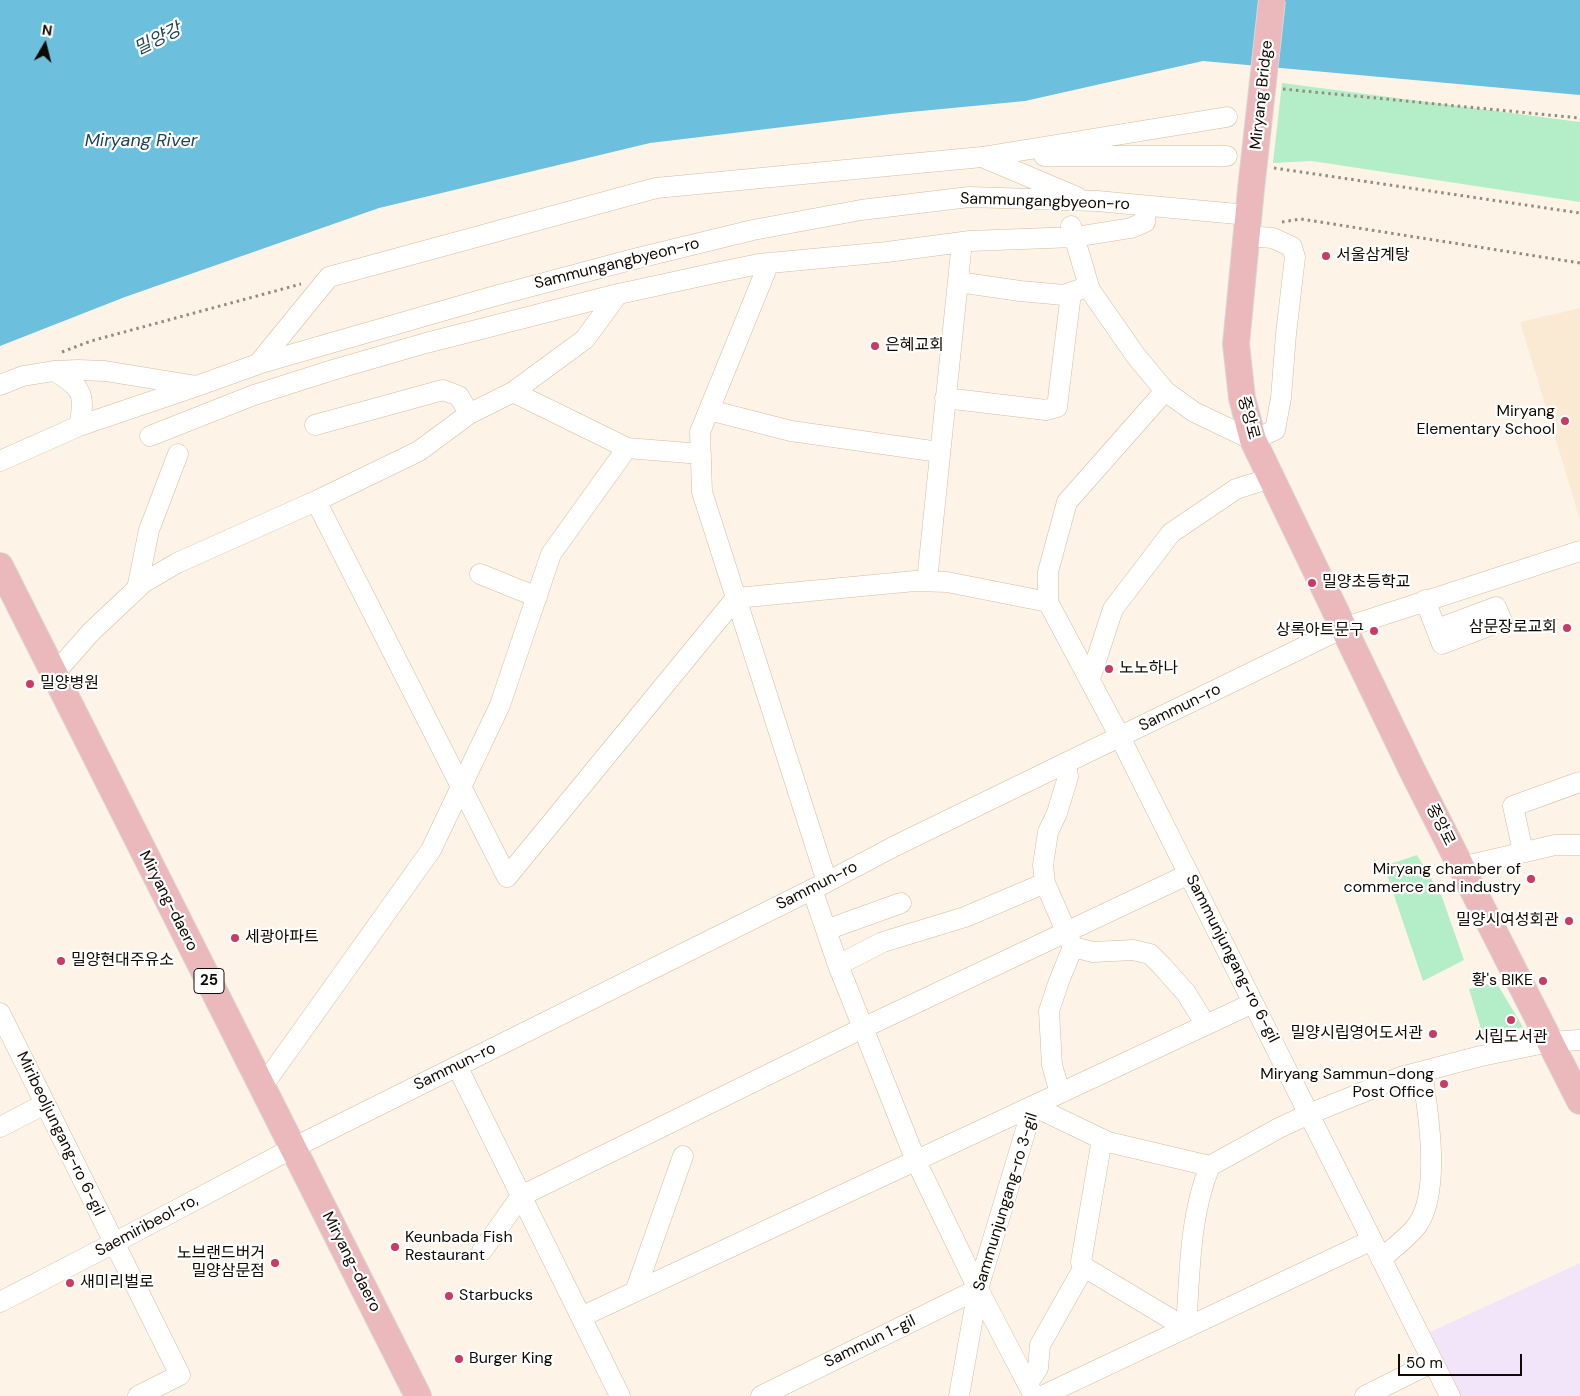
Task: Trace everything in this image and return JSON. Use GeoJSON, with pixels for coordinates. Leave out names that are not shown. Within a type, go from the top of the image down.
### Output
{"type":"FeatureCollection","features":[{"type":"Feature","properties":{"kind":"main road","name":"Miryang Bridge"},"geometry":{"type":"LineString","coordinates":[[1251,189],[1272,0]]}},
{"type":"Feature","properties":{"kind":"main road","name":"중앙로"},"geometry":{"type":"LineString","coordinates":[[1251,189],[1236,344],[1242,398],[1253,440],[1343,628],[1580,1101]]}},
{"type":"Feature","properties":{"kind":"main road","name":"Miryang-daero"},"geometry":{"type":"LineString","coordinates":[[0,566],[418,1396]]}},
{"type":"Feature","properties":{"kind":"street"},"geometry":{"type":"LineString","coordinates":[[258,364],[329,276],[656,188],[982,157],[1227,117]]}},
{"type":"Feature","properties":{"kind":"street"},"geometry":{"type":"LineString","coordinates":[[982,157],[1227,156]]}},
{"type":"Feature","properties":{"kind":"street"},"geometry":{"type":"LineString","coordinates":[[982,157],[1088,201]]}},
{"type":"Feature","properties":{"kind":"street","name":"Sammungangbyeon-ro"},"geometry":{"type":"LineString","coordinates":[[0,385],[54,362],[197,386],[258,364],[491,297],[753,230],[861,210],[969,197],[1088,201],[1146,206],[1247,226],[1292,247],[1295,257],[1281,398],[1275,430],[1253,440]]}},
{"type":"Feature","properties":{"kind":"street"},"geometry":{"type":"LineString","coordinates":[[150,436],[254,395],[336,369],[426,343],[618,294],[768,263],[887,252],[962,242],[1131,228],[1145,222],[1146,206]]}},
{"type":"Feature","properties":{"kind":"street"},"geometry":{"type":"LineString","coordinates":[[1073,232],[1090,290],[1136,356],[1165,391],[1194,412],[1253,440]]}},
{"type":"Feature","properties":{"kind":"street"},"geometry":{"type":"LineString","coordinates":[[927,581],[962,242]]}},
{"type":"Feature","properties":{"kind":"street"},"geometry":{"type":"LineString","coordinates":[[768,263],[700,432],[702,492],[736,598],[819,886],[826,930],[838,965],[916,1161],[978,1289],[1035,1392]]}},
{"type":"Feature","properties":{"kind":"street"},"geometry":{"type":"LineString","coordinates":[[958,282],[1064,295],[1071,294],[1089,285]]}},
{"type":"Feature","properties":{"kind":"street"},"geometry":{"type":"LineString","coordinates":[[54,674],[91,632],[144,583],[177,563],[316,501],[419,451],[469,414],[513,392],[585,339],[618,294]]}},
{"type":"Feature","properties":{"kind":"street"},"geometry":{"type":"LineString","coordinates":[[945,398],[1046,410],[1057,407],[1071,294]]}},
{"type":"Feature","properties":{"kind":"street"},"geometry":{"type":"LineString","coordinates":[[54,362],[77,387],[82,397],[82,415],[79,426]]}},
{"type":"Feature","properties":{"kind":"street"},"geometry":{"type":"LineString","coordinates":[[0,461],[79,426],[197,386]]}},
{"type":"Feature","properties":{"kind":"street"},"geometry":{"type":"LineString","coordinates":[[315,425],[443,390],[459,396],[469,414]]}},
{"type":"Feature","properties":{"kind":"street"},"geometry":{"type":"LineString","coordinates":[[316,501],[507,877],[736,598],[927,581],[946,582],[1048,602],[1048,572],[1067,502],[1165,391]]}},
{"type":"Feature","properties":{"kind":"street"},"geometry":{"type":"LineString","coordinates":[[513,392],[627,448],[701,454]]}},
{"type":"Feature","properties":{"kind":"street"},"geometry":{"type":"LineString","coordinates":[[709,410],[791,431],[939,452]]}},
{"type":"Feature","properties":{"kind":"street"},"geometry":{"type":"LineString","coordinates":[[262,1087],[431,850],[500,705],[551,554],[627,448]]}},
{"type":"Feature","properties":{"kind":"street"},"geometry":{"type":"LineString","coordinates":[[137,589],[149,530],[178,454]]}},
{"type":"Feature","properties":{"kind":"street"},"geometry":{"type":"LineString","coordinates":[[1090,679],[1113,609],[1171,533],[1236,489],[1271,478]]}},
{"type":"Feature","properties":{"kind":"street"},"geometry":{"type":"LineString","coordinates":[[1343,628],[1580,551]]}},
{"type":"Feature","properties":{"kind":"street"},"geometry":{"type":"LineString","coordinates":[[480,574],[537,597]]}},
{"type":"Feature","properties":{"kind":"street"},"geometry":{"type":"LineString","coordinates":[[1425,600],[1437,629]]}},
{"type":"Feature","properties":{"kind":"street","name":"Sammunjungang-ro 6-gil"},"geometry":{"type":"LineString","coordinates":[[1048,602],[1120,737],[1450,1396]]}},
{"type":"Feature","properties":{"kind":"street","name":"Sammun-ro"},"geometry":{"type":"LineString","coordinates":[[293,1148],[819,886],[895,846],[1343,628]]}},
{"type":"Feature","properties":{"kind":"street"},"geometry":{"type":"LineString","coordinates":[[1060,1093],[1052,1065],[1049,1011],[1070,940],[1045,883],[1043,865],[1048,832],[1068,777],[1066,763]]}},
{"type":"Feature","properties":{"kind":"street"},"geometry":{"type":"LineString","coordinates":[[1524,852],[1513,806],[1580,782]]}},
{"type":"Feature","properties":{"kind":"street"},"geometry":{"type":"LineString","coordinates":[[1554,845],[1580,832]]}},
{"type":"Feature","properties":{"kind":"street"},"geometry":{"type":"LineString","coordinates":[[1462,867],[1554,845],[1580,845]]}},
{"type":"Feature","properties":{"kind":"street"},"geometry":{"type":"LineString","coordinates":[[482,1252],[521,1196],[863,1028],[1070,940],[1189,874]]}},
{"type":"Feature","properties":{"kind":"street"},"geometry":{"type":"LineString","coordinates":[[838,965],[883,942],[965,917],[1045,883]]}},
{"type":"Feature","properties":{"kind":"street"},"geometry":{"type":"LineString","coordinates":[[826,930],[901,903]]}},
{"type":"Feature","properties":{"kind":"street"},"geometry":{"type":"LineString","coordinates":[[1070,940],[1093,952],[1133,950],[1150,954],[1186,993],[1206,1025]]}},
{"type":"Feature","properties":{"kind":"street"},"geometry":{"type":"LineString","coordinates":[[581,1317],[1253,1003]]}},
{"type":"Feature","properties":{"kind":"street","name":"Miribeoljungang-ro 6-gil"},"geometry":{"type":"LineString","coordinates":[[0,1013],[180,1375],[138,1396]]}},
{"type":"Feature","properties":{"kind":"street"},"geometry":{"type":"LineString","coordinates":[[1186,1328],[1194,1221],[1202,1184],[1210,1166],[1279,1128],[1309,1114],[1401,1077],[1480,1056],[1550,1042],[1580,1040]]}},
{"type":"Feature","properties":{"kind":"street"},"geometry":{"type":"LineString","coordinates":[[457,1066],[581,1317],[613,1391]]}},
{"type":"Feature","properties":{"kind":"street"},"geometry":{"type":"LineString","coordinates":[[1382,1259],[1418,1225],[1427,1205],[1431,1154],[1428,1107],[1422,1072]]}},
{"type":"Feature","properties":{"kind":"street"},"geometry":{"type":"LineString","coordinates":[[0,1127],[45,1104]]}},
{"type":"Feature","properties":{"kind":"street","name":"Sammunjungang-ro 3-gil"},"geometry":{"type":"LineString","coordinates":[[958,1396],[978,1289],[1033,1106],[1108,1142],[1210,1166]]}},
{"type":"Feature","properties":{"kind":"street"},"geometry":{"type":"LineString","coordinates":[[1102,1139],[1081,1262],[1084,1267],[1186,1328]]}},
{"type":"Feature","properties":{"kind":"street","name":"Saemiribeol-ro,"},"geometry":{"type":"LineString","coordinates":[[0,1302],[293,1148]]}},
{"type":"Feature","properties":{"kind":"street"},"geometry":{"type":"LineString","coordinates":[[635,1292],[683,1156]]}},
{"type":"Feature","properties":{"kind":"street"},"geometry":{"type":"LineString","coordinates":[[1035,1392],[1186,1328],[1372,1240]]}},
{"type":"Feature","properties":{"kind":"street"},"geometry":{"type":"LineString","coordinates":[[1035,1392],[1040,1345],[1084,1267]]}},
{"type":"Feature","properties":{"kind":"street","name":"Sammun 1-gil"},"geometry":{"type":"LineString","coordinates":[[761,1396],[978,1289]]}},
{"type":"Feature","properties":{"kind":"street"},"geometry":{"type":"LineString","coordinates":[[1366,1396],[1433,1362]]}},
{"type":"Feature","properties":{"kind":"path"},"geometry":{"type":"LineString","coordinates":[[1284,89],[1580,118]]}},
{"type":"Feature","properties":{"kind":"path"},"geometry":{"type":"LineString","coordinates":[[1273,168],[1580,213]]}},
{"type":"Feature","properties":{"kind":"path"},"geometry":{"type":"LineString","coordinates":[[1247,226],[1301,218],[1580,264]]}},
{"type":"Feature","properties":{"kind":"path"},"geometry":{"type":"LineString","coordinates":[[54,362],[91,341],[329,276]]}},
{"type":"Feature","properties":{"kind":"shaded area","name":"Miryang Elementary School"},"geometry":{"type":"Polygon","coordinates":[[[1580,308],[1580,520],[1520,322],[1580,308]]]}},
{"type":"Feature","properties":{"kind":"shaded area"},"geometry":{"type":"Polygon","coordinates":[[[1580,1263],[1580,1396],[1461,1396],[1430,1332],[1580,1263]]]}},
{"type":"Feature","properties":{"kind":"green space"},"geometry":{"type":"Polygon","coordinates":[[[1282,83],[1580,122],[1580,202],[1312,161],[1273,163],[1282,83]]]}},
{"type":"Feature","properties":{"kind":"green space"},"geometry":{"type":"Polygon","coordinates":[[[1417,855],[1442,897],[1464,960],[1423,981],[1384,866],[1417,855]]]}},
{"type":"Feature","properties":{"kind":"green space"},"geometry":{"type":"Polygon","coordinates":[[[1496,982],[1523,1027],[1484,1039],[1469,989],[1496,982]]]}},
{"type":"Feature","properties":{"kind":"water","name":"Miryang River"},"geometry":{"type":"Polygon","coordinates":[[[0,0],[1580,0],[1580,95],[1203,61],[1025,101],[900,113],[650,143],[379,208],[125,297],[0,346],[0,0]]]}},
{"type":"Feature","properties":{"kind":"place","name":"서울삼계탕"},"geometry":{"type":"Point","coordinates":[1326,256]}},
{"type":"Feature","properties":{"kind":"place","name":"은혜교회"},"geometry":{"type":"Point","coordinates":[875,346]}},
{"type":"Feature","properties":{"kind":"place","name":"Miryang Elementary School"},"geometry":{"type":"Point","coordinates":[1565,421]}},
{"type":"Feature","properties":{"kind":"place","name":"밀양초등학교"},"geometry":{"type":"Point","coordinates":[1312,583]}},
{"type":"Feature","properties":{"kind":"place","name":"삼문장로교회"},"geometry":{"type":"Point","coordinates":[1567,628]}},
{"type":"Feature","properties":{"kind":"place","name":"상록아트문구"},"geometry":{"type":"Point","coordinates":[1374,631]}},
{"type":"Feature","properties":{"kind":"place","name":"노노하나"},"geometry":{"type":"Point","coordinates":[1109,669]}},
{"type":"Feature","properties":{"kind":"place","name":"밀양병원"},"geometry":{"type":"Point","coordinates":[30,684]}},
{"type":"Feature","properties":{"kind":"place","name":"Miryang chamber of commerce and industry"},"geometry":{"type":"Point","coordinates":[1531,879]}},
{"type":"Feature","properties":{"kind":"place","name":"밀양시여성회관"},"geometry":{"type":"Point","coordinates":[1569,921]}},
{"type":"Feature","properties":{"kind":"place","name":"세광아파트"},"geometry":{"type":"Point","coordinates":[235,938]}},
{"type":"Feature","properties":{"kind":"place","name":"밀양현대주유소"},"geometry":{"type":"Point","coordinates":[61,961]}},
{"type":"Feature","properties":{"kind":"place","name":"황's BIKE"},"geometry":{"type":"Point","coordinates":[1543,981]}},
{"type":"Feature","properties":{"kind":"place","name":"시립도서관"},"geometry":{"type":"Point","coordinates":[1511,1020]}},
{"type":"Feature","properties":{"kind":"place","name":"밀양시립영어도서관"},"geometry":{"type":"Point","coordinates":[1433,1034]}},
{"type":"Feature","properties":{"kind":"place","name":"Miryang Sammun-dong Post Office"},"geometry":{"type":"Point","coordinates":[1444,1084]}},
{"type":"Feature","properties":{"kind":"place","name":"Keunbada Fish Restaurant"},"geometry":{"type":"Point","coordinates":[395,1247]}},
{"type":"Feature","properties":{"kind":"place","name":"노브랜드버거 밀양삼문점"},"geometry":{"type":"Point","coordinates":[275,1263]}},
{"type":"Feature","properties":{"kind":"place","name":"새미리벌로"},"geometry":{"type":"Point","coordinates":[70,1283]}},
{"type":"Feature","properties":{"kind":"place","name":"Starbucks"},"geometry":{"type":"Point","coordinates":[449,1296]}},
{"type":"Feature","properties":{"kind":"place","name":"Burger King"},"geometry":{"type":"Point","coordinates":[459,1359]}},
{"type":"Feature","properties":{"kind":"water label","name":"밀양강"},"geometry":{"type":"Point","coordinates":[158,40]}}]}
